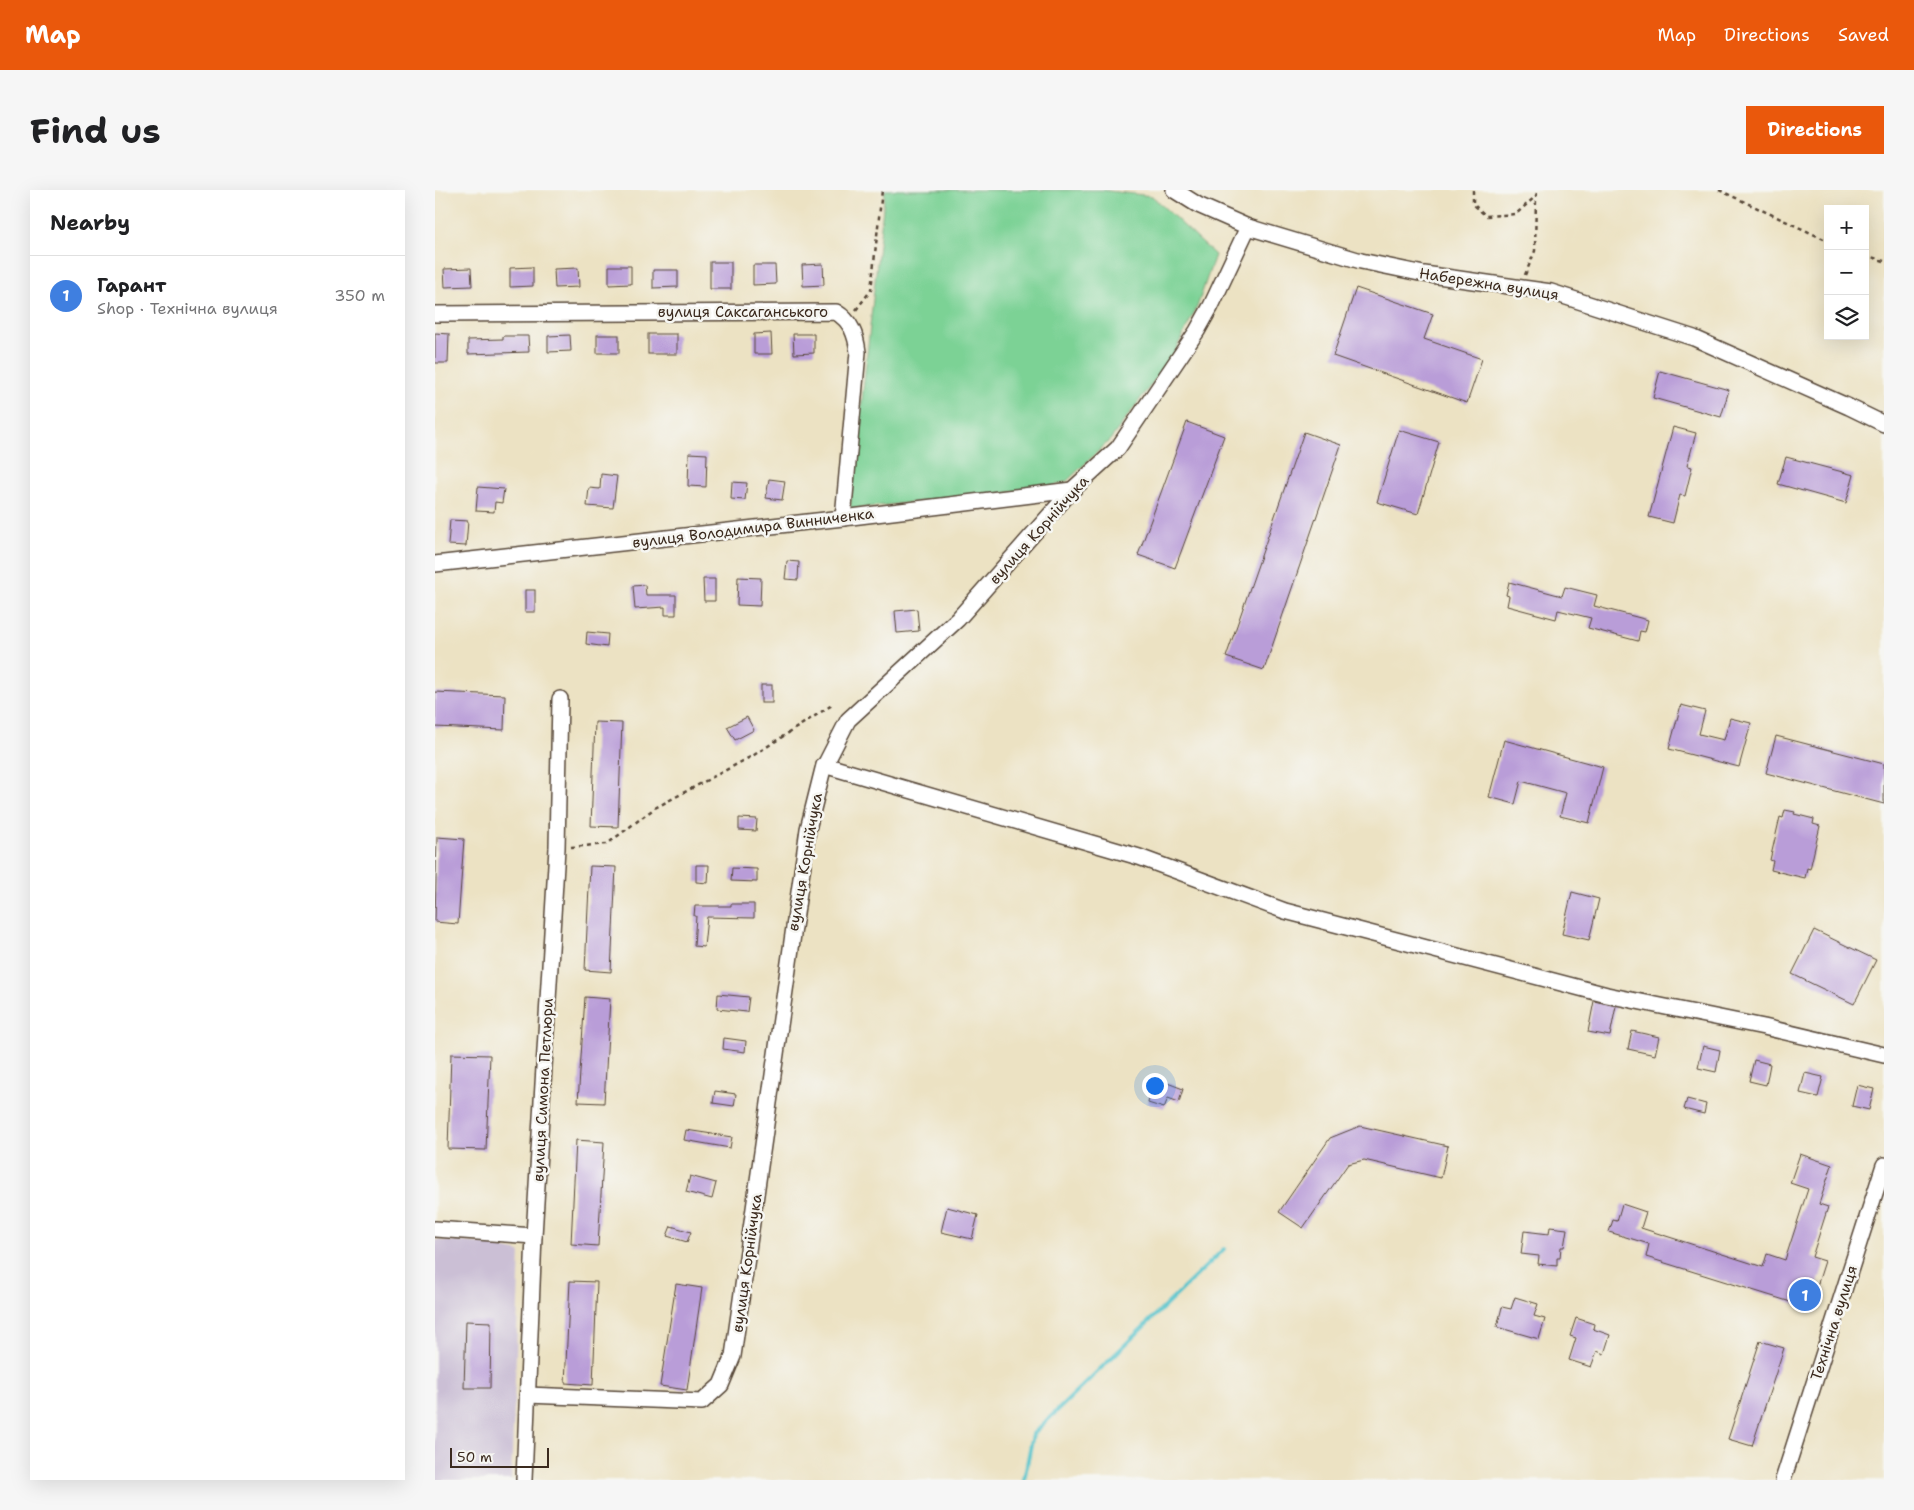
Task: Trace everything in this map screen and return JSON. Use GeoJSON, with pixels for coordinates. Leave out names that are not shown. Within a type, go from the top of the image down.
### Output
{"type":"FeatureCollection","features":[{"type":"Feature","properties":{"kind":"street","name":"Набережна вулиця"},"geometry":{"type":"LineString","coordinates":[[1174,190],[1198,205],[1248,227],[1361,261],[1424,274],[1551,292],[1694,338],[1884,424]]}},
{"type":"Feature","properties":{"kind":"street","name":"вулиця Корнійчука"},"geometry":{"type":"LineString","coordinates":[[527,1395],[702,1402],[721,1385],[733,1356],[808,829],[824,765],[848,720],[958,619],[1072,490],[1118,448],[1170,372],[1211,306],[1248,227]]}},
{"type":"Feature","properties":{"kind":"street","name":"вулиця Саксаганського"},"geometry":{"type":"LineString","coordinates":[[435,314],[819,310],[836,312],[848,321],[855,335],[858,352],[843,518]]}},
{"type":"Feature","properties":{"kind":"street","name":"вулиця Володимира Винниченка"},"geometry":{"type":"LineString","coordinates":[[435,564],[1072,490]]}},
{"type":"Feature","properties":{"kind":"street","name":"вулиця Симона Петлюри"},"geometry":{"type":"LineString","coordinates":[[524,1480],[534,1236],[557,848],[560,699]]}},
{"type":"Feature","properties":{"kind":"street"},"geometry":{"type":"LineString","coordinates":[[824,765],[1139,858],[1285,911],[1607,995],[1764,1027],[1884,1056]]}},
{"type":"Feature","properties":{"kind":"street","name":"Технічна вулиця"},"geometry":{"type":"LineString","coordinates":[[1783,1480],[1884,1165]]}},
{"type":"Feature","properties":{"kind":"street"},"geometry":{"type":"LineString","coordinates":[[435,1229],[534,1236]]}},
{"type":"Feature","properties":{"kind":"path"},"geometry":{"type":"LineString","coordinates":[[848,321],[871,290],[882,190]]}},
{"type":"Feature","properties":{"kind":"path"},"geometry":{"type":"LineString","coordinates":[[1473,190],[1473,204],[1486,216],[1516,214],[1536,196]]}},
{"type":"Feature","properties":{"kind":"path"},"geometry":{"type":"LineString","coordinates":[[1520,288],[1535,252],[1536,196],[1538,190]]}},
{"type":"Feature","properties":{"kind":"path"},"geometry":{"type":"LineString","coordinates":[[1719,190],[1824,239]]}},
{"type":"Feature","properties":{"kind":"path"},"geometry":{"type":"LineString","coordinates":[[1869,256],[1884,261]]}},
{"type":"Feature","properties":{"kind":"path"},"geometry":{"type":"LineString","coordinates":[[557,848],[607,844],[655,808],[755,755],[832,705]]}},
{"type":"Feature","properties":{"kind":"shaded area"},"geometry":{"type":"Polygon","coordinates":[[[435,1240],[479,1243],[520,1252],[511,1480],[435,1480],[435,1240]]]}},
{"type":"Feature","properties":{"kind":"green space"},"geometry":{"type":"Polygon","coordinates":[[[885,190],[1100,190],[1152,196],[1215,255],[1197,307],[1173,355],[1110,440],[1067,481],[1049,488],[850,509],[885,190]]]}},
{"type":"Feature","properties":{"kind":"building"},"geometry":{"type":"Polygon","coordinates":[[[710,262],[731,262],[731,289],[710,289],[710,262]]]}},
{"type":"Feature","properties":{"kind":"building"},"geometry":{"type":"Polygon","coordinates":[[[823,264],[824,285],[803,286],[802,265],[823,264]]]}},
{"type":"Feature","properties":{"kind":"building"},"geometry":{"type":"Polygon","coordinates":[[[753,265],[775,265],[776,284],[753,285],[753,265]]]}},
{"type":"Feature","properties":{"kind":"building"},"geometry":{"type":"Polygon","coordinates":[[[609,266],[631,266],[631,284],[609,285],[609,266]]]}},
{"type":"Feature","properties":{"kind":"building"},"geometry":{"type":"Polygon","coordinates":[[[533,267],[533,286],[510,287],[510,268],[533,267]]]}},
{"type":"Feature","properties":{"kind":"building"},"geometry":{"type":"Polygon","coordinates":[[[471,268],[472,286],[445,287],[444,269],[471,268]]]}},
{"type":"Feature","properties":{"kind":"building"},"geometry":{"type":"Polygon","coordinates":[[[578,268],[579,287],[555,288],[554,269],[578,268]]]}},
{"type":"Feature","properties":{"kind":"building"},"geometry":{"type":"Polygon","coordinates":[[[653,270],[678,270],[678,287],[653,288],[653,270]]]}},
{"type":"Feature","properties":{"kind":"building"},"geometry":{"type":"Polygon","coordinates":[[[1356,288],[1433,314],[1424,339],[1482,359],[1467,403],[1333,356],[1356,288]]]}},
{"type":"Feature","properties":{"kind":"building"},"geometry":{"type":"Polygon","coordinates":[[[435,333],[449,334],[448,363],[435,363],[435,333]]]}},
{"type":"Feature","properties":{"kind":"building"},"geometry":{"type":"Polygon","coordinates":[[[771,333],[772,354],[754,354],[754,334],[771,333]]]}},
{"type":"Feature","properties":{"kind":"building"},"geometry":{"type":"Polygon","coordinates":[[[648,334],[677,334],[677,354],[648,354],[648,334]]]}},
{"type":"Feature","properties":{"kind":"building"},"geometry":{"type":"Polygon","coordinates":[[[793,334],[814,334],[814,353],[794,354],[793,334]]]}},
{"type":"Feature","properties":{"kind":"building"},"geometry":{"type":"Polygon","coordinates":[[[570,335],[571,351],[548,352],[548,336],[570,335]]]}},
{"type":"Feature","properties":{"kind":"building"},"geometry":{"type":"Polygon","coordinates":[[[597,335],[619,335],[619,353],[597,353],[597,335]]]}},
{"type":"Feature","properties":{"kind":"building"},"geometry":{"type":"Polygon","coordinates":[[[503,336],[528,336],[529,352],[468,354],[468,340],[503,339],[503,336]]]}},
{"type":"Feature","properties":{"kind":"building"},"geometry":{"type":"Polygon","coordinates":[[[1660,371],[1729,390],[1721,417],[1653,398],[1660,371]]]}},
{"type":"Feature","properties":{"kind":"building"},"geometry":{"type":"Polygon","coordinates":[[[1187,422],[1224,436],[1175,568],[1138,555],[1187,422]]]}},
{"type":"Feature","properties":{"kind":"building"},"geometry":{"type":"Polygon","coordinates":[[[1673,427],[1696,433],[1687,466],[1692,467],[1685,496],[1680,495],[1673,523],[1649,517],[1673,427]]]}},
{"type":"Feature","properties":{"kind":"building"},"geometry":{"type":"Polygon","coordinates":[[[1399,430],[1439,442],[1418,514],[1377,502],[1399,430]]]}},
{"type":"Feature","properties":{"kind":"building"},"geometry":{"type":"Polygon","coordinates":[[[1304,432],[1341,445],[1264,670],[1226,657],[1304,432]]]}},
{"type":"Feature","properties":{"kind":"building"},"geometry":{"type":"Polygon","coordinates":[[[689,453],[707,454],[706,487],[688,486],[689,453]]]}},
{"type":"Feature","properties":{"kind":"building"},"geometry":{"type":"Polygon","coordinates":[[[1786,457],[1854,475],[1846,503],[1778,484],[1786,457]]]}},
{"type":"Feature","properties":{"kind":"building"},"geometry":{"type":"Polygon","coordinates":[[[601,474],[617,476],[613,508],[587,506],[589,488],[600,489],[601,474]]]}},
{"type":"Feature","properties":{"kind":"building"},"geometry":{"type":"Polygon","coordinates":[[[769,479],[785,481],[782,500],[766,498],[769,479]]]}},
{"type":"Feature","properties":{"kind":"building"},"geometry":{"type":"Polygon","coordinates":[[[732,482],[747,483],[745,500],[731,499],[732,482]]]}},
{"type":"Feature","properties":{"kind":"building"},"geometry":{"type":"Polygon","coordinates":[[[478,487],[504,489],[502,503],[495,502],[494,512],[476,511],[478,487]]]}},
{"type":"Feature","properties":{"kind":"building"},"geometry":{"type":"Polygon","coordinates":[[[450,520],[468,521],[466,546],[448,545],[450,520]]]}},
{"type":"Feature","properties":{"kind":"building"},"geometry":{"type":"Polygon","coordinates":[[[787,561],[799,562],[798,580],[785,579],[787,561]]]}},
{"type":"Feature","properties":{"kind":"building"},"geometry":{"type":"Polygon","coordinates":[[[738,577],[761,578],[760,606],[737,605],[738,577]]]}},
{"type":"Feature","properties":{"kind":"building"},"geometry":{"type":"Polygon","coordinates":[[[703,579],[715,579],[715,601],[704,601],[703,579]]]}},
{"type":"Feature","properties":{"kind":"building"},"geometry":{"type":"Polygon","coordinates":[[[1509,582],[1562,596],[1565,587],[1597,595],[1594,606],[1648,620],[1645,632],[1640,631],[1638,641],[1588,628],[1591,618],[1558,610],[1556,619],[1507,606],[1509,596],[1506,595],[1509,582]]]}},
{"type":"Feature","properties":{"kind":"building"},"geometry":{"type":"Polygon","coordinates":[[[645,585],[646,595],[676,595],[676,615],[665,615],[665,607],[635,609],[633,586],[645,585]]]}},
{"type":"Feature","properties":{"kind":"building"},"geometry":{"type":"Polygon","coordinates":[[[525,590],[535,590],[535,612],[525,612],[525,590]]]}},
{"type":"Feature","properties":{"kind":"building"},"geometry":{"type":"Polygon","coordinates":[[[917,609],[919,631],[897,633],[895,611],[917,609]]]}},
{"type":"Feature","properties":{"kind":"building"},"geometry":{"type":"Polygon","coordinates":[[[587,632],[608,634],[607,647],[586,644],[587,632]]]}},
{"type":"Feature","properties":{"kind":"building"},"geometry":{"type":"Polygon","coordinates":[[[761,685],[772,685],[772,703],[761,703],[761,685]]]}},
{"type":"Feature","properties":{"kind":"building"},"geometry":{"type":"Polygon","coordinates":[[[435,692],[505,695],[504,730],[435,727],[435,692]]]}},
{"type":"Feature","properties":{"kind":"building"},"geometry":{"type":"Polygon","coordinates":[[[1681,705],[1705,711],[1699,734],[1724,740],[1730,718],[1751,723],[1739,767],[1669,749],[1681,705]]]}},
{"type":"Feature","properties":{"kind":"building"},"geometry":{"type":"Polygon","coordinates":[[[747,717],[754,730],[735,740],[727,727],[747,717]]]}},
{"type":"Feature","properties":{"kind":"building"},"geometry":{"type":"Polygon","coordinates":[[[595,722],[622,723],[618,827],[591,826],[595,722]]]}},
{"type":"Feature","properties":{"kind":"building"},"geometry":{"type":"Polygon","coordinates":[[[1776,736],[1884,764],[1884,804],[1766,773],[1776,736]]]}},
{"type":"Feature","properties":{"kind":"building"},"geometry":{"type":"Polygon","coordinates":[[[1504,740],[1603,767],[1589,823],[1560,816],[1566,793],[1521,781],[1515,804],[1489,797],[1504,740]]]}},
{"type":"Feature","properties":{"kind":"building"},"geometry":{"type":"Polygon","coordinates":[[[1785,810],[1814,819],[1813,824],[1820,826],[1810,869],[1807,868],[1805,878],[1771,870],[1773,861],[1770,860],[1780,817],[1783,818],[1785,810]]]}},
{"type":"Feature","properties":{"kind":"building"},"geometry":{"type":"Polygon","coordinates":[[[739,818],[757,819],[756,831],[739,830],[739,818]]]}},
{"type":"Feature","properties":{"kind":"building"},"geometry":{"type":"Polygon","coordinates":[[[437,837],[464,839],[458,924],[435,922],[437,837]]]}},
{"type":"Feature","properties":{"kind":"building"},"geometry":{"type":"Polygon","coordinates":[[[696,865],[709,865],[708,883],[696,882],[696,865]]]}},
{"type":"Feature","properties":{"kind":"building"},"geometry":{"type":"Polygon","coordinates":[[[590,866],[616,867],[611,972],[585,970],[590,866]]]}},
{"type":"Feature","properties":{"kind":"building"},"geometry":{"type":"Polygon","coordinates":[[[732,868],[757,869],[757,882],[731,881],[732,868]]]}},
{"type":"Feature","properties":{"kind":"building"},"geometry":{"type":"Polygon","coordinates":[[[1572,892],[1599,899],[1589,940],[1562,934],[1572,892]]]}},
{"type":"Feature","properties":{"kind":"building"},"geometry":{"type":"Polygon","coordinates":[[[731,904],[754,904],[754,918],[707,917],[704,947],[694,946],[695,906],[731,906],[731,904]]]}},
{"type":"Feature","properties":{"kind":"building"},"geometry":{"type":"Polygon","coordinates":[[[1814,930],[1876,960],[1854,1004],[1792,974],[1814,930]]]}},
{"type":"Feature","properties":{"kind":"building"},"geometry":{"type":"Polygon","coordinates":[[[718,994],[749,997],[747,1012],[717,1009],[718,994]]]}},
{"type":"Feature","properties":{"kind":"building"},"geometry":{"type":"Polygon","coordinates":[[[585,997],[610,999],[604,1103],[578,1102],[585,997]]]}},
{"type":"Feature","properties":{"kind":"building"},"geometry":{"type":"Polygon","coordinates":[[[1594,1001],[1616,1006],[1610,1036],[1588,1032],[1594,1001]]]}},
{"type":"Feature","properties":{"kind":"building"},"geometry":{"type":"Polygon","coordinates":[[[1632,1031],[1659,1037],[1655,1055],[1628,1049],[1632,1031]]]}},
{"type":"Feature","properties":{"kind":"building"},"geometry":{"type":"Polygon","coordinates":[[[724,1038],[746,1041],[745,1052],[723,1049],[724,1038]]]}},
{"type":"Feature","properties":{"kind":"building"},"geometry":{"type":"Polygon","coordinates":[[[1703,1046],[1720,1050],[1716,1072],[1698,1068],[1703,1046]]]}},
{"type":"Feature","properties":{"kind":"building"},"geometry":{"type":"Polygon","coordinates":[[[451,1054],[490,1055],[486,1150],[448,1149],[451,1054]]]}},
{"type":"Feature","properties":{"kind":"building"},"geometry":{"type":"Polygon","coordinates":[[[1754,1060],[1770,1064],[1766,1085],[1749,1081],[1754,1060]]]}},
{"type":"Feature","properties":{"kind":"building"},"geometry":{"type":"Polygon","coordinates":[[[1805,1073],[1823,1077],[1818,1097],[1800,1093],[1805,1073]]]}},
{"type":"Feature","properties":{"kind":"building"},"geometry":{"type":"Polygon","coordinates":[[[1157,1079],[1183,1089],[1179,1102],[1168,1098],[1164,1108],[1148,1103],[1152,1086],[1154,1087],[1157,1079]]]}},
{"type":"Feature","properties":{"kind":"building"},"geometry":{"type":"Polygon","coordinates":[[[1857,1085],[1874,1089],[1869,1110],[1852,1106],[1857,1085]]]}},
{"type":"Feature","properties":{"kind":"building"},"geometry":{"type":"Polygon","coordinates":[[[715,1091],[736,1094],[734,1106],[713,1103],[715,1091]]]}},
{"type":"Feature","properties":{"kind":"building"},"geometry":{"type":"Polygon","coordinates":[[[1687,1099],[1706,1104],[1704,1114],[1684,1109],[1687,1099]]]}},
{"type":"Feature","properties":{"kind":"building"},"geometry":{"type":"Polygon","coordinates":[[[1360,1126],[1448,1146],[1441,1178],[1364,1160],[1348,1164],[1303,1228],[1279,1212],[1330,1138],[1360,1126]]]}},
{"type":"Feature","properties":{"kind":"building"},"geometry":{"type":"Polygon","coordinates":[[[686,1130],[732,1137],[730,1148],[684,1140],[686,1130]]]}},
{"type":"Feature","properties":{"kind":"building"},"geometry":{"type":"Polygon","coordinates":[[[576,1140],[604,1142],[598,1246],[571,1244],[576,1140]]]}},
{"type":"Feature","properties":{"kind":"building"},"geometry":{"type":"Polygon","coordinates":[[[1800,1154],[1832,1165],[1819,1204],[1828,1207],[1812,1257],[1825,1261],[1810,1308],[1646,1257],[1649,1244],[1609,1232],[1613,1220],[1617,1221],[1622,1204],[1646,1212],[1641,1228],[1763,1267],[1767,1254],[1785,1260],[1808,1189],[1790,1183],[1800,1154]]]}},
{"type":"Feature","properties":{"kind":"building"},"geometry":{"type":"Polygon","coordinates":[[[690,1176],[716,1183],[712,1199],[686,1192],[690,1176]]]}},
{"type":"Feature","properties":{"kind":"building"},"geometry":{"type":"Polygon","coordinates":[[[947,1207],[978,1215],[972,1239],[941,1232],[947,1207]]]}},
{"type":"Feature","properties":{"kind":"building"},"geometry":{"type":"Polygon","coordinates":[[[671,1226],[691,1232],[687,1242],[667,1236],[671,1226]]]}},
{"type":"Feature","properties":{"kind":"building"},"geometry":{"type":"Polygon","coordinates":[[[1550,1227],[1567,1229],[1564,1247],[1561,1247],[1560,1258],[1557,1258],[1557,1266],[1538,1264],[1539,1256],[1521,1254],[1524,1231],[1549,1234],[1550,1227]]]}},
{"type":"Feature","properties":{"kind":"building"},"geometry":{"type":"Polygon","coordinates":[[[570,1281],[597,1282],[593,1385],[565,1383],[570,1281]]]}},
{"type":"Feature","properties":{"kind":"building"},"geometry":{"type":"Polygon","coordinates":[[[676,1284],[702,1288],[687,1390],[660,1386],[676,1284]]]}},
{"type":"Feature","properties":{"kind":"building"},"geometry":{"type":"Polygon","coordinates":[[[1515,1297],[1538,1304],[1534,1316],[1545,1319],[1539,1339],[1497,1327],[1502,1307],[1511,1309],[1515,1297]]]}},
{"type":"Feature","properties":{"kind":"building"},"geometry":{"type":"Polygon","coordinates":[[[1576,1318],[1594,1324],[1593,1329],[1610,1335],[1604,1354],[1597,1351],[1591,1367],[1569,1360],[1576,1338],[1570,1336],[1576,1318]]]}},
{"type":"Feature","properties":{"kind":"building"},"geometry":{"type":"Polygon","coordinates":[[[466,1321],[491,1322],[490,1388],[464,1388],[466,1321]]]}},
{"type":"Feature","properties":{"kind":"building"},"geometry":{"type":"Polygon","coordinates":[[[1760,1341],[1784,1348],[1752,1446],[1728,1439],[1760,1341]]]}},
{"type":"Feature","properties":{"kind":"waterway"},"geometry":{"type":"LineString","coordinates":[[1024,1480],[1033,1434],[1224,1249]]}},
{"type":"Feature","properties":{"kind":"place","name":"Гарант"},"geometry":{"type":"Point","coordinates":[1805,1295]}}]}
